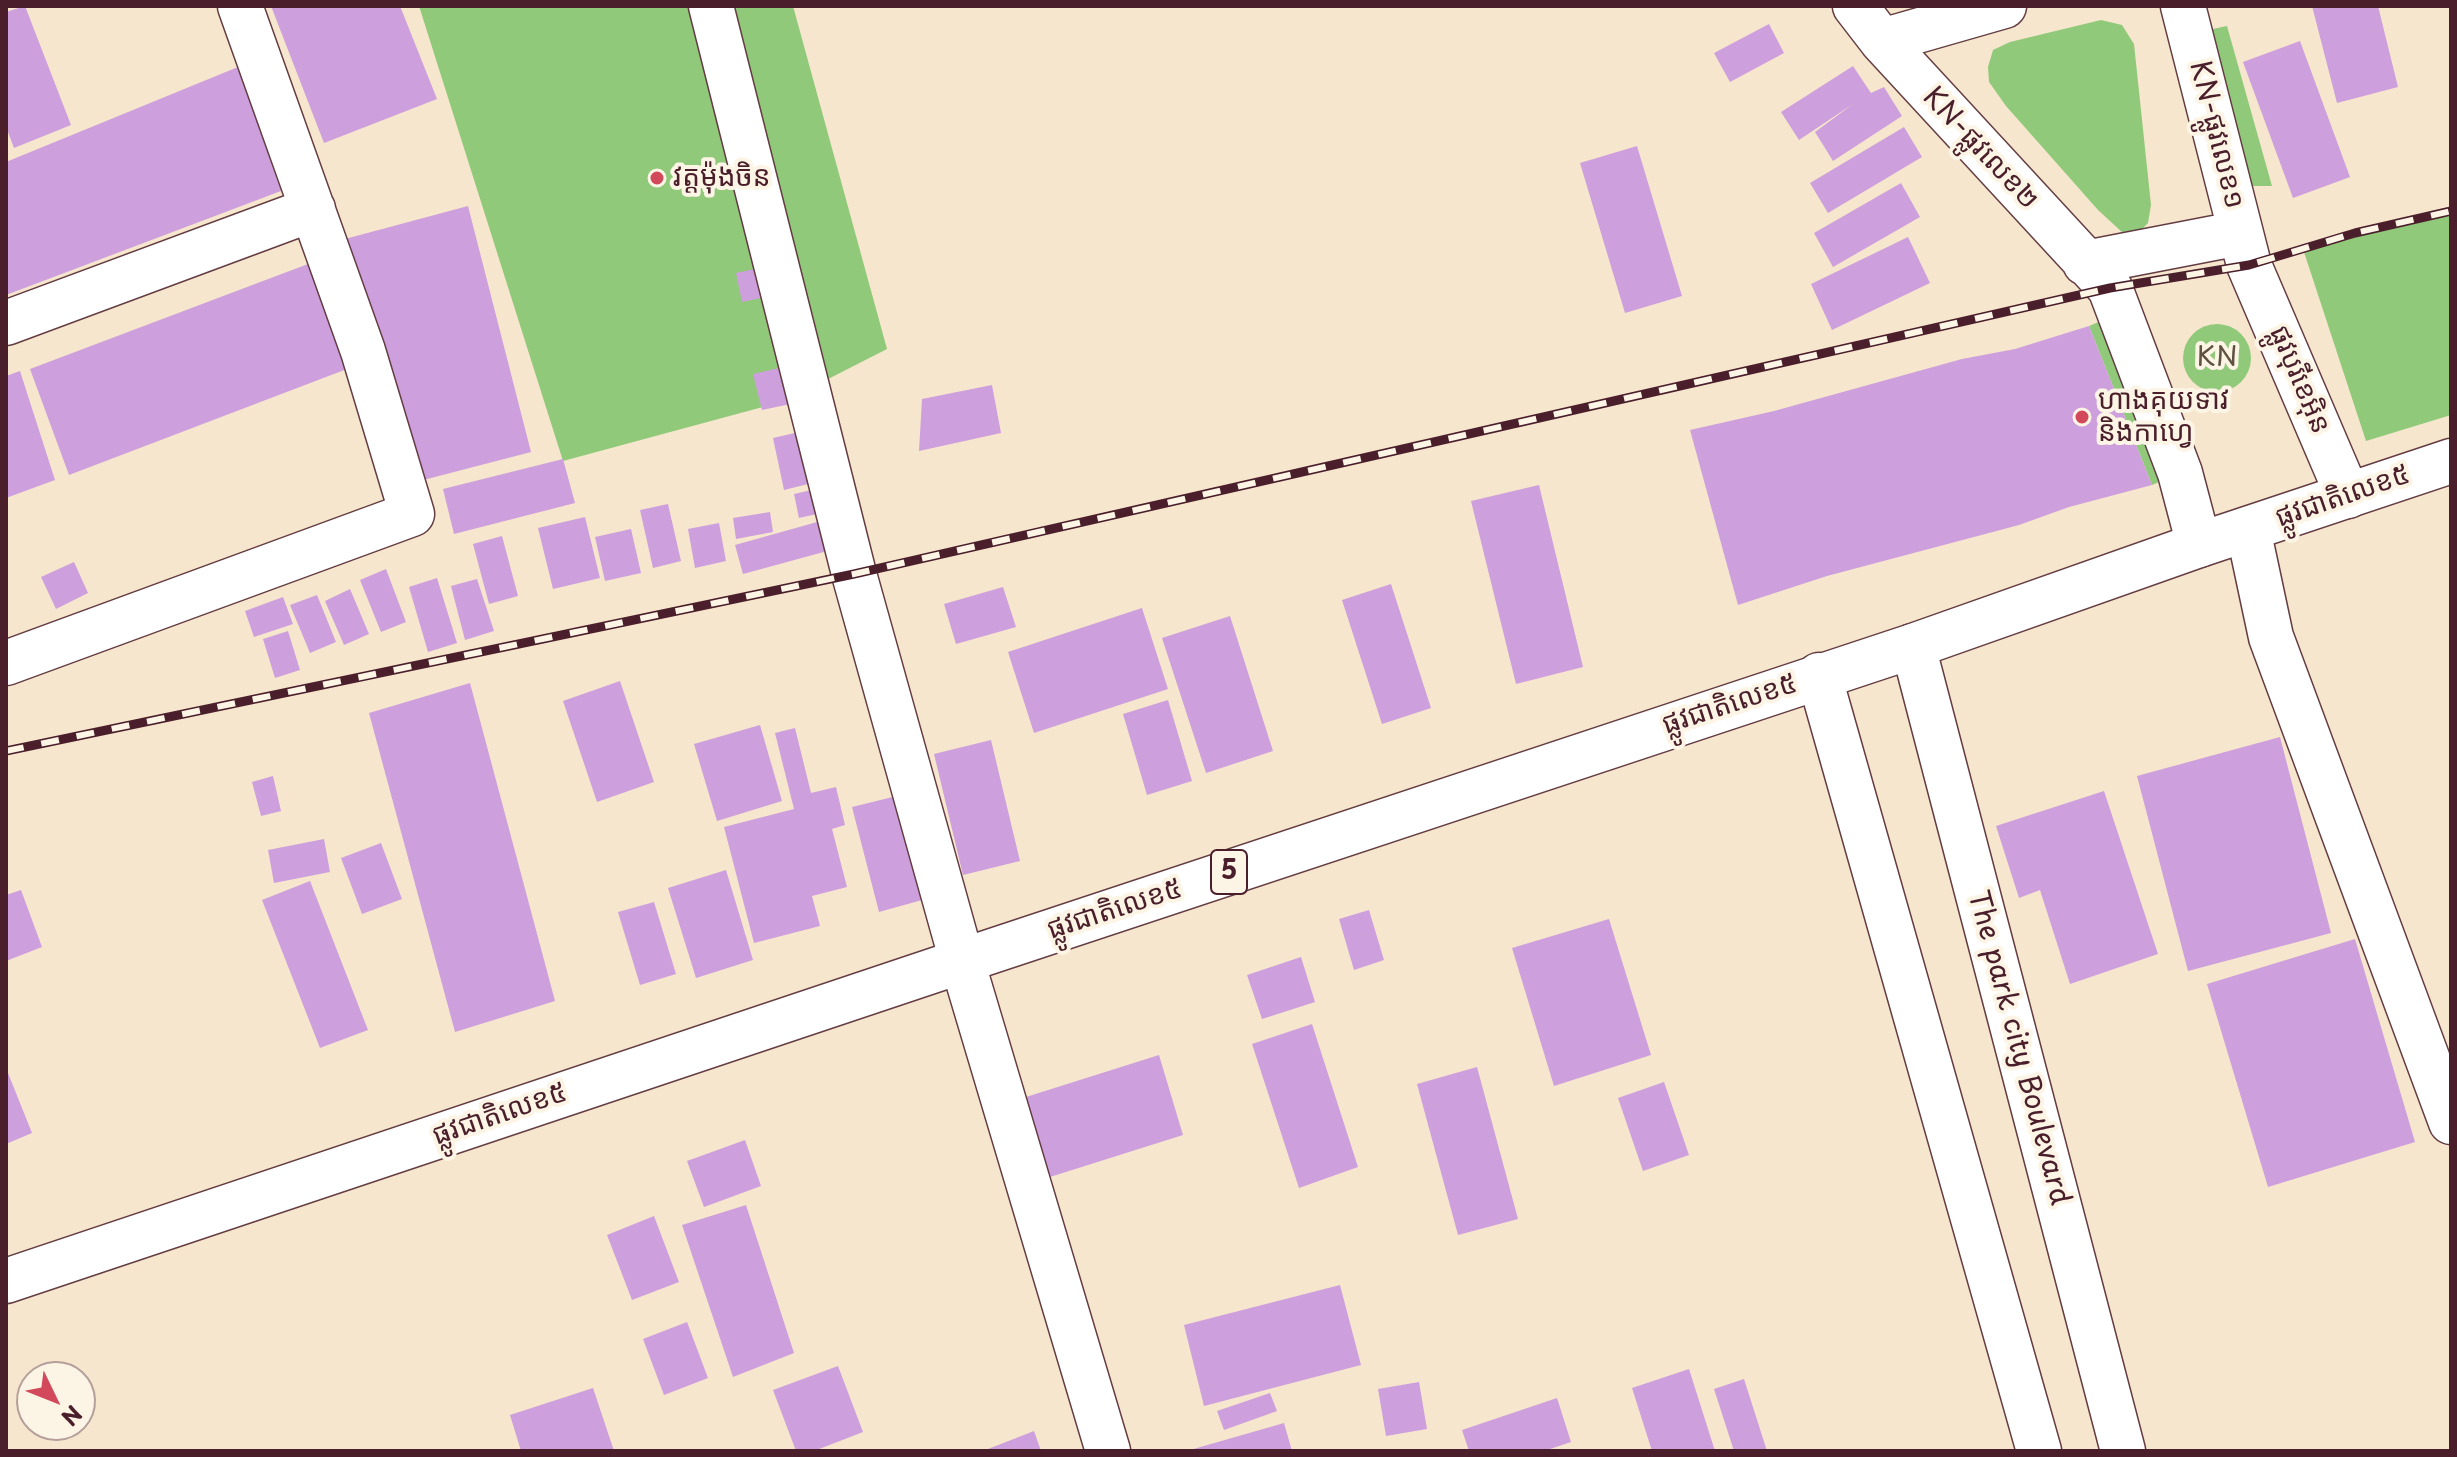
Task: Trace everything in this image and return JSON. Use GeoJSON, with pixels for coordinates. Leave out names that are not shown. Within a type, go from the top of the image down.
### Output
{"type":"FeatureCollection","features":[{"type":"Feature","properties":{"kind":"main road"},"geometry":{"type":"LineString","coordinates":[[6,663],[412,514],[363,351],[240,6]]}},
{"type":"Feature","properties":{"kind":"main road"},"geometry":{"type":"LineString","coordinates":[[711,6],[854,574],[962,961],[1108,1451]]}},
{"type":"Feature","properties":{"kind":"main road","name":"KN-ផ្លូវលេខ២"},"geometry":{"type":"LineString","coordinates":[[1855,6],[1882,41],[2098,276]]}},
{"type":"Feature","properties":{"kind":"main road"},"geometry":{"type":"LineString","coordinates":[[1882,41],[2004,6]]}},
{"type":"Feature","properties":{"kind":"main road","name":"KN-ផ្លូវលេខ១"},"geometry":{"type":"LineString","coordinates":[[2183,6],[2245,249]]}},
{"type":"Feature","properties":{"kind":"main road"},"geometry":{"type":"LineString","coordinates":[[6,323],[313,209]]}},
{"type":"Feature","properties":{"kind":"main road"},"geometry":{"type":"LineString","coordinates":[[2199,545],[2180,473],[2098,276],[2245,249]]}},
{"type":"Feature","properties":{"kind":"main road","name":"ផ្លូវបុរីខេអ៊ិន"},"geometry":{"type":"LineString","coordinates":[[2245,249],[2348,496]]}},
{"type":"Feature","properties":{"kind":"main road","name":"ផ្លូវជាតិលេខ៥"},"geometry":{"type":"LineString","coordinates":[[6,1281],[1913,646],[2199,545],[2451,461]]}},
{"type":"Feature","properties":{"kind":"main road"},"geometry":{"type":"LineString","coordinates":[[2248,529],[2271,637],[2451,1122]]}},
{"type":"Feature","properties":{"kind":"main road","name":"The park city Boulevard"},"geometry":{"type":"LineString","coordinates":[[1913,646],[2123,1451]]}},
{"type":"Feature","properties":{"kind":"main road"},"geometry":{"type":"LineString","coordinates":[[1819,675],[2039,1451]]}},
{"type":"Feature","properties":{"kind":"green space","name":"វត្តម៉ុងចិន"},"geometry":{"type":"Polygon","coordinates":[[[419,6],[793,6],[887,349],[785,401],[563,461],[419,6]]]}},
{"type":"Feature","properties":{"kind":"green space"},"geometry":{"type":"Polygon","coordinates":[[[2101,20],[2122,25],[2134,44],[2151,205],[2148,223],[2141,230],[2123,233],[2098,210],[2006,106],[1989,82],[1988,67],[1993,50],[2010,42],[2101,20]]]}},
{"type":"Feature","properties":{"kind":"green space"},"geometry":{"type":"Polygon","coordinates":[[[2227,26],[2272,186],[2250,186],[2208,30],[2227,26]]]}},
{"type":"Feature","properties":{"kind":"green space"},"geometry":{"type":"Polygon","coordinates":[[[2451,215],[2451,415],[2366,441],[2303,249],[2451,215]]]}},
{"type":"Feature","properties":{"kind":"green space"},"geometry":{"type":"Polygon","coordinates":[[[2120,313],[2180,473],[2152,485],[2089,326],[2120,313]]]}},
{"type":"Feature","properties":{"kind":"green space","name":"KN"},"geometry":{"type":"Polygon","coordinates":[[[2217,324],[2241,334],[2251,358],[2241,382],[2217,392],[2193,382],[2183,358],[2193,334],[2217,324]]]}},
{"type":"Feature","properties":{"kind":"building"},"geometry":{"type":"Polygon","coordinates":[[[25,6],[71,125],[14,148],[6,127],[6,12],[25,6]]]}},
{"type":"Feature","properties":{"kind":"building"},"geometry":{"type":"Polygon","coordinates":[[[271,6],[400,6],[437,99],[324,143],[271,6]]]}},
{"type":"Feature","properties":{"kind":"building"},"geometry":{"type":"Polygon","coordinates":[[[2312,6],[2378,6],[2398,87],[2337,103],[2312,6]]]}},
{"type":"Feature","properties":{"kind":"building"},"geometry":{"type":"Polygon","coordinates":[[[1769,24],[1784,53],[1730,82],[1714,53],[1769,24]]]}},
{"type":"Feature","properties":{"kind":"building"},"geometry":{"type":"Polygon","coordinates":[[[2300,41],[2350,177],[2293,198],[2243,62],[2300,41]]]}},
{"type":"Feature","properties":{"kind":"building"},"geometry":{"type":"Polygon","coordinates":[[[1853,66],[1871,93],[1884,87],[1902,116],[1833,161],[1815,132],[1853,104],[1799,140],[1781,112],[1853,66]]]}},
{"type":"Feature","properties":{"kind":"building"},"geometry":{"type":"Polygon","coordinates":[[[238,67],[281,191],[6,295],[6,162],[238,67]]]}},
{"type":"Feature","properties":{"kind":"building"},"geometry":{"type":"Polygon","coordinates":[[[1904,127],[1922,157],[1828,213],[1810,183],[1904,127]]]}},
{"type":"Feature","properties":{"kind":"building"},"geometry":{"type":"Polygon","coordinates":[[[1637,146],[1682,296],[1625,313],[1580,163],[1637,146]]]}},
{"type":"Feature","properties":{"kind":"building"},"geometry":{"type":"Polygon","coordinates":[[[1901,183],[1920,217],[1833,267],[1814,233],[1901,183]]]}},
{"type":"Feature","properties":{"kind":"building"},"geometry":{"type":"Polygon","coordinates":[[[468,206],[531,452],[408,484],[345,239],[468,206]]]}},
{"type":"Feature","properties":{"kind":"building"},"geometry":{"type":"Polygon","coordinates":[[[1908,237],[1930,283],[1832,330],[1811,284],[1908,237]]]}},
{"type":"Feature","properties":{"kind":"building"},"geometry":{"type":"Polygon","coordinates":[[[308,264],[347,369],[69,475],[30,369],[308,264]]]}},
{"type":"Feature","properties":{"kind":"building"},"geometry":{"type":"Polygon","coordinates":[[[769,266],[775,295],[742,302],[736,273],[769,266]]]}},
{"type":"Feature","properties":{"kind":"building"},"geometry":{"type":"Polygon","coordinates":[[[2089,326],[2152,485],[2069,507],[2019,525],[1827,576],[1738,605],[1690,430],[1774,411],[1962,359],[2015,349],[2089,326]]]}},
{"type":"Feature","properties":{"kind":"building"},"geometry":{"type":"Polygon","coordinates":[[[792,365],[800,402],[762,410],[753,374],[792,365]]]}},
{"type":"Feature","properties":{"kind":"building"},"geometry":{"type":"Polygon","coordinates":[[[20,371],[55,480],[6,498],[6,376],[20,371]]]}},
{"type":"Feature","properties":{"kind":"building"},"geometry":{"type":"Polygon","coordinates":[[[992,385],[1001,433],[919,451],[922,399],[992,385]]]}},
{"type":"Feature","properties":{"kind":"building"},"geometry":{"type":"Polygon","coordinates":[[[808,430],[820,481],[784,490],[773,438],[808,430]]]}},
{"type":"Feature","properties":{"kind":"building"},"geometry":{"type":"Polygon","coordinates":[[[563,459],[575,503],[454,534],[443,489],[563,459]]]}},
{"type":"Feature","properties":{"kind":"building"},"geometry":{"type":"Polygon","coordinates":[[[1539,485],[1583,667],[1516,684],[1471,501],[1539,485]]]}},
{"type":"Feature","properties":{"kind":"building"},"geometry":{"type":"Polygon","coordinates":[[[825,487],[830,511],[799,518],[794,494],[825,487]]]}},
{"type":"Feature","properties":{"kind":"building"},"geometry":{"type":"Polygon","coordinates":[[[668,504],[681,561],[653,568],[640,510],[668,504]]]}},
{"type":"Feature","properties":{"kind":"building"},"geometry":{"type":"Polygon","coordinates":[[[770,512],[773,532],[736,539],[733,518],[770,512]]]}},
{"type":"Feature","properties":{"kind":"building"},"geometry":{"type":"Polygon","coordinates":[[[585,517],[600,578],[553,589],[538,528],[585,517]]]}},
{"type":"Feature","properties":{"kind":"building"},"geometry":{"type":"Polygon","coordinates":[[[835,517],[842,547],[743,574],[735,545],[835,517]]]}},
{"type":"Feature","properties":{"kind":"building"},"geometry":{"type":"Polygon","coordinates":[[[719,523],[726,561],[695,568],[688,529],[719,523]]]}},
{"type":"Feature","properties":{"kind":"building"},"geometry":{"type":"Polygon","coordinates":[[[631,529],[641,573],[605,581],[595,537],[631,529]]]}},
{"type":"Feature","properties":{"kind":"building"},"geometry":{"type":"Polygon","coordinates":[[[502,536],[518,596],[489,604],[473,544],[502,536]]]}},
{"type":"Feature","properties":{"kind":"building"},"geometry":{"type":"Polygon","coordinates":[[[74,562],[88,593],[56,609],[41,577],[74,562]]]}},
{"type":"Feature","properties":{"kind":"building"},"geometry":{"type":"Polygon","coordinates":[[[386,569],[406,622],[381,632],[360,580],[386,569]]]}},
{"type":"Feature","properties":{"kind":"building"},"geometry":{"type":"Polygon","coordinates":[[[437,578],[457,643],[428,652],[409,587],[437,578]]]}},
{"type":"Feature","properties":{"kind":"building"},"geometry":{"type":"Polygon","coordinates":[[[477,579],[494,631],[465,640],[451,586],[477,579]]]}},
{"type":"Feature","properties":{"kind":"building"},"geometry":{"type":"Polygon","coordinates":[[[1391,584],[1431,708],[1382,724],[1342,600],[1391,584]]]}},
{"type":"Feature","properties":{"kind":"building"},"geometry":{"type":"Polygon","coordinates":[[[1003,587],[1016,627],[956,644],[944,604],[1003,587]]]}},
{"type":"Feature","properties":{"kind":"building"},"geometry":{"type":"Polygon","coordinates":[[[350,589],[369,634],[344,645],[325,601],[350,589]]]}},
{"type":"Feature","properties":{"kind":"building"},"geometry":{"type":"Polygon","coordinates":[[[317,595],[336,642],[310,653],[290,605],[317,595]]]}},
{"type":"Feature","properties":{"kind":"building"},"geometry":{"type":"Polygon","coordinates":[[[283,597],[293,624],[254,637],[245,611],[283,597]]]}},
{"type":"Feature","properties":{"kind":"building"},"geometry":{"type":"Polygon","coordinates":[[[1142,608],[1168,689],[1034,733],[1008,652],[1142,608]]]}},
{"type":"Feature","properties":{"kind":"building"},"geometry":{"type":"Polygon","coordinates":[[[1230,616],[1273,751],[1206,773],[1162,638],[1230,616]]]}},
{"type":"Feature","properties":{"kind":"building"},"geometry":{"type":"Polygon","coordinates":[[[288,631],[300,670],[275,678],[263,639],[288,631]]]}},
{"type":"Feature","properties":{"kind":"building"},"geometry":{"type":"Polygon","coordinates":[[[620,681],[654,782],[597,802],[563,701],[620,681]]]}},
{"type":"Feature","properties":{"kind":"building"},"geometry":{"type":"Polygon","coordinates":[[[470,683],[555,1001],[455,1032],[369,713],[470,683]]]}},
{"type":"Feature","properties":{"kind":"building"},"geometry":{"type":"Polygon","coordinates":[[[1168,700],[1192,781],[1147,795],[1123,714],[1168,700]]]}},
{"type":"Feature","properties":{"kind":"building"},"geometry":{"type":"Polygon","coordinates":[[[760,725],[782,801],[717,821],[694,744],[760,725]]]}},
{"type":"Feature","properties":{"kind":"building"},"geometry":{"type":"Polygon","coordinates":[[[795,728],[811,793],[836,787],[845,825],[832,829],[847,887],[812,896],[820,926],[754,943],[724,827],[794,809],[775,733],[795,728]]]}},
{"type":"Feature","properties":{"kind":"building"},"geometry":{"type":"Polygon","coordinates":[[[2280,737],[2331,933],[2188,971],[2137,776],[2280,737]]]}},
{"type":"Feature","properties":{"kind":"building"},"geometry":{"type":"Polygon","coordinates":[[[991,740],[1020,861],[963,875],[934,754],[991,740]]]}},
{"type":"Feature","properties":{"kind":"building"},"geometry":{"type":"Polygon","coordinates":[[[273,776],[281,811],[261,816],[252,782],[273,776]]]}},
{"type":"Feature","properties":{"kind":"building"},"geometry":{"type":"Polygon","coordinates":[[[2104,791],[2158,954],[2070,984],[2040,890],[2019,898],[1996,826],[2104,791]]]}},
{"type":"Feature","properties":{"kind":"building"},"geometry":{"type":"Polygon","coordinates":[[[913,792],[940,895],[879,912],[852,807],[913,792]]]}},
{"type":"Feature","properties":{"kind":"building"},"geometry":{"type":"Polygon","coordinates":[[[324,839],[330,872],[274,883],[268,850],[324,839]]]}},
{"type":"Feature","properties":{"kind":"building"},"geometry":{"type":"Polygon","coordinates":[[[381,843],[402,899],[362,914],[341,858],[381,843]]]}},
{"type":"Feature","properties":{"kind":"building"},"geometry":{"type":"Polygon","coordinates":[[[726,870],[753,960],[696,978],[668,888],[726,870]]]}},
{"type":"Feature","properties":{"kind":"building"},"geometry":{"type":"Polygon","coordinates":[[[310,881],[368,1030],[320,1048],[262,900],[310,881]]]}},
{"type":"Feature","properties":{"kind":"building"},"geometry":{"type":"Polygon","coordinates":[[[21,890],[42,947],[6,961],[6,895],[21,890]]]}},
{"type":"Feature","properties":{"kind":"building"},"geometry":{"type":"Polygon","coordinates":[[[654,902],[676,974],[640,985],[618,912],[654,902]]]}},
{"type":"Feature","properties":{"kind":"building"},"geometry":{"type":"Polygon","coordinates":[[[1369,910],[1384,960],[1354,970],[1339,919],[1369,910]]]}},
{"type":"Feature","properties":{"kind":"building"},"geometry":{"type":"Polygon","coordinates":[[[1609,919],[1651,1055],[1554,1086],[1512,948],[1609,919]]]}},
{"type":"Feature","properties":{"kind":"building"},"geometry":{"type":"Polygon","coordinates":[[[2355,939],[2415,1142],[2268,1187],[2207,984],[2355,939]]]}},
{"type":"Feature","properties":{"kind":"building"},"geometry":{"type":"Polygon","coordinates":[[[1301,957],[1315,1002],[1262,1019],[1247,975],[1301,957]]]}},
{"type":"Feature","properties":{"kind":"building"},"geometry":{"type":"Polygon","coordinates":[[[1312,1024],[1358,1167],[1299,1188],[1252,1044],[1312,1024]]]}},
{"type":"Feature","properties":{"kind":"building"},"geometry":{"type":"Polygon","coordinates":[[[1159,1055],[1183,1135],[1050,1177],[1026,1097],[1159,1055]]]}},
{"type":"Feature","properties":{"kind":"building"},"geometry":{"type":"Polygon","coordinates":[[[1477,1067],[1518,1219],[1458,1235],[1417,1084],[1477,1067]]]}},
{"type":"Feature","properties":{"kind":"building"},"geometry":{"type":"Polygon","coordinates":[[[6,1068],[32,1133],[6,1144],[6,1068]]]}},
{"type":"Feature","properties":{"kind":"building"},"geometry":{"type":"Polygon","coordinates":[[[1664,1082],[1689,1155],[1643,1171],[1618,1098],[1664,1082]]]}},
{"type":"Feature","properties":{"kind":"building"},"geometry":{"type":"Polygon","coordinates":[[[745,1140],[761,1186],[704,1207],[687,1161],[745,1140]]]}},
{"type":"Feature","properties":{"kind":"building"},"geometry":{"type":"Polygon","coordinates":[[[746,1205],[794,1353],[733,1377],[682,1225],[746,1205]]]}},
{"type":"Feature","properties":{"kind":"building"},"geometry":{"type":"Polygon","coordinates":[[[654,1216],[679,1282],[632,1300],[607,1235],[654,1216]]]}},
{"type":"Feature","properties":{"kind":"building"},"geometry":{"type":"Polygon","coordinates":[[[1340,1285],[1361,1365],[1204,1406],[1184,1325],[1340,1285]]]}},
{"type":"Feature","properties":{"kind":"building"},"geometry":{"type":"Polygon","coordinates":[[[687,1322],[708,1378],[664,1395],[643,1339],[687,1322]]]}},
{"type":"Feature","properties":{"kind":"building"},"geometry":{"type":"Polygon","coordinates":[[[838,1366],[863,1432],[814,1451],[796,1451],[773,1390],[838,1366]]]}},
{"type":"Feature","properties":{"kind":"building"},"geometry":{"type":"Polygon","coordinates":[[[1689,1369],[1715,1451],[1652,1451],[1632,1388],[1689,1369]]]}},
{"type":"Feature","properties":{"kind":"building"},"geometry":{"type":"Polygon","coordinates":[[[1744,1379],[1767,1451],[1734,1451],[1714,1389],[1744,1379]]]}},
{"type":"Feature","properties":{"kind":"building"},"geometry":{"type":"Polygon","coordinates":[[[1419,1382],[1427,1429],[1386,1436],[1378,1389],[1419,1382]]]}},
{"type":"Feature","properties":{"kind":"building"},"geometry":{"type":"Polygon","coordinates":[[[593,1388],[614,1451],[521,1451],[510,1415],[593,1388]]]}},
{"type":"Feature","properties":{"kind":"building"},"geometry":{"type":"Polygon","coordinates":[[[1270,1393],[1277,1411],[1224,1430],[1217,1411],[1270,1393]]]}},
{"type":"Feature","properties":{"kind":"building"},"geometry":{"type":"Polygon","coordinates":[[[1557,1398],[1571,1442],[1544,1451],[1469,1451],[1462,1430],[1557,1398]]]}},
{"type":"Feature","properties":{"kind":"building"},"geometry":{"type":"Polygon","coordinates":[[[1284,1423],[1292,1451],[1190,1451],[1190,1450],[1284,1423]]]}},
{"type":"Feature","properties":{"kind":"building"},"geometry":{"type":"Polygon","coordinates":[[[1034,1431],[1041,1451],[983,1451],[1034,1431]]]}},
{"type":"Feature","properties":{"kind":"railway"},"geometry":{"type":"LineString","coordinates":[[6,751],[854,574],[2110,288],[2249,265],[2355,233],[2451,211]]}},
{"type":"Feature","properties":{"kind":"place","name":"វត្តម៉ុងចិន"},"geometry":{"type":"Point","coordinates":[657,178]}},
{"type":"Feature","properties":{"kind":"place","name":"ហាងគុយទាវ និងកាហ្វេ"},"geometry":{"type":"Point","coordinates":[2082,417]}}]}
